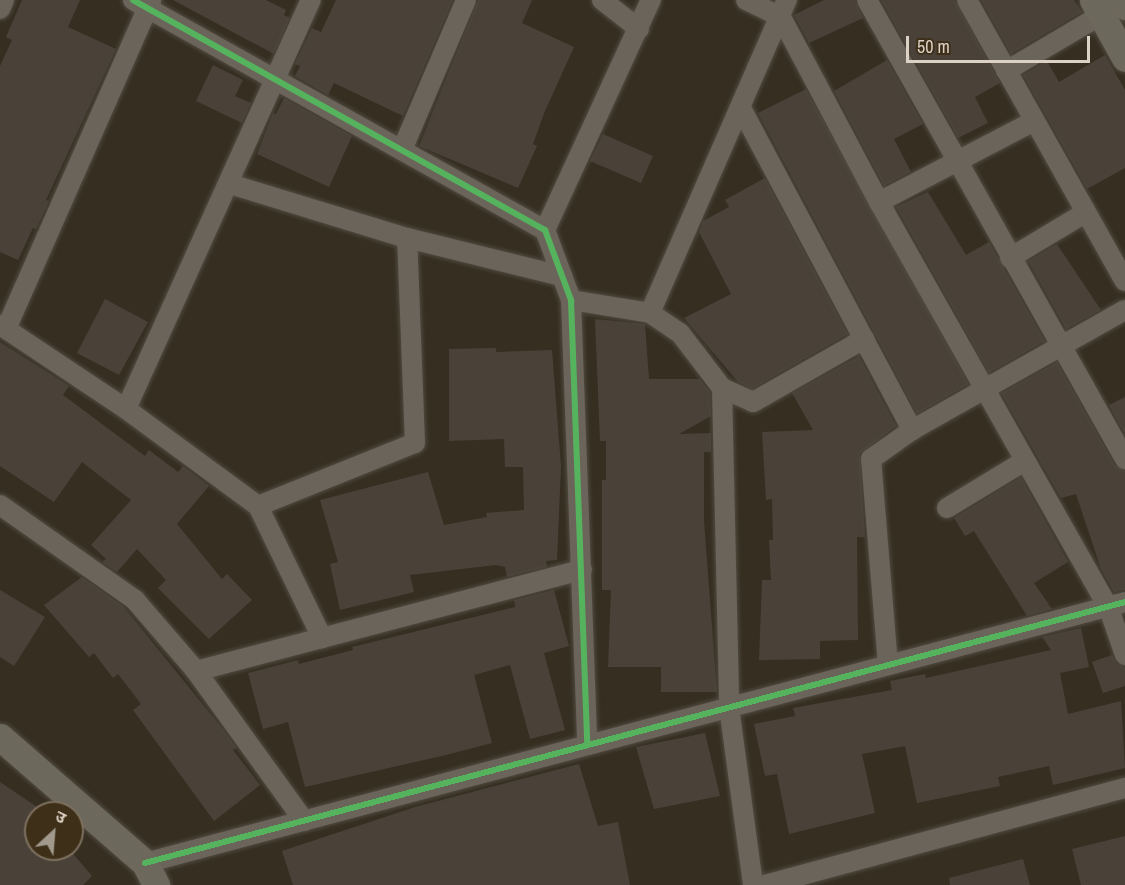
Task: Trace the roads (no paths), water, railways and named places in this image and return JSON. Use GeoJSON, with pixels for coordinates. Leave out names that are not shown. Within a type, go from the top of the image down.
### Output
{"type":"FeatureCollection","features":[{"type":"Feature","properties":{"kind":"main road"},"geometry":{"type":"LineString","coordinates":[[1110,5],[1125,58]]}},
{"type":"Feature","properties":{"kind":"main road"},"geometry":{"type":"LineString","coordinates":[[0,737],[150,874]]}},
{"type":"Feature","properties":{"kind":"street"},"geometry":{"type":"LineString","coordinates":[[0,9],[4,0]]}},
{"type":"Feature","properties":{"kind":"street"},"geometry":{"type":"LineString","coordinates":[[126,409],[230,184],[311,0]]}},
{"type":"Feature","properties":{"kind":"street"},"geometry":{"type":"LineString","coordinates":[[402,150],[466,0]]}},
{"type":"Feature","properties":{"kind":"street"},"geometry":{"type":"LineString","coordinates":[[602,0],[639,29]]}},
{"type":"Feature","properties":{"kind":"street"},"geometry":{"type":"LineString","coordinates":[[545,230],[651,0]]}},
{"type":"Feature","properties":{"kind":"street"},"geometry":{"type":"LineString","coordinates":[[746,0],[784,8]]}},
{"type":"Feature","properties":{"kind":"street"},"geometry":{"type":"LineString","coordinates":[[867,0],[1125,459]]}},
{"type":"Feature","properties":{"kind":"street"},"geometry":{"type":"LineString","coordinates":[[967,0],[1125,281]]}},
{"type":"Feature","properties":{"kind":"street"},"geometry":{"type":"LineString","coordinates":[[321,638],[258,506],[126,409],[3,327],[144,3],[545,230],[571,300],[587,745]]}},
{"type":"Feature","properties":{"kind":"street"},"geometry":{"type":"LineString","coordinates":[[1006,71],[1110,5]]}},
{"type":"Feature","properties":{"kind":"street"},"geometry":{"type":"LineString","coordinates":[[650,313],[784,8]]}},
{"type":"Feature","properties":{"kind":"street"},"geometry":{"type":"LineString","coordinates":[[784,8],[879,202],[1023,462],[1116,604],[1125,655]]}},
{"type":"Feature","properties":{"kind":"street"},"geometry":{"type":"LineString","coordinates":[[741,108],[912,430]]}},
{"type":"Feature","properties":{"kind":"street"},"geometry":{"type":"LineString","coordinates":[[879,202],[1034,121]]}},
{"type":"Feature","properties":{"kind":"street"},"geometry":{"type":"LineString","coordinates":[[230,184],[407,238],[562,276]]}},
{"type":"Feature","properties":{"kind":"street"},"geometry":{"type":"LineString","coordinates":[[1010,258],[1085,213]]}},
{"type":"Feature","properties":{"kind":"street"},"geometry":{"type":"LineString","coordinates":[[258,506],[415,443],[407,238]]}},
{"type":"Feature","properties":{"kind":"street"},"geometry":{"type":"LineString","coordinates":[[571,300],[650,313],[680,333],[722,388],[753,402],[864,339]]}},
{"type":"Feature","properties":{"kind":"street"},"geometry":{"type":"LineString","coordinates":[[888,665],[871,459],[912,430],[983,388],[1125,310]]}},
{"type":"Feature","properties":{"kind":"street"},"geometry":{"type":"LineString","coordinates":[[722,388],[729,707],[753,885]]}},
{"type":"Feature","properties":{"kind":"street"},"geometry":{"type":"LineString","coordinates":[[946,508],[1023,462]]}},
{"type":"Feature","properties":{"kind":"street"},"geometry":{"type":"LineString","coordinates":[[0,505],[135,600],[196,671],[304,820]]}},
{"type":"Feature","properties":{"kind":"street"},"geometry":{"type":"LineString","coordinates":[[196,671],[582,570]]}},
{"type":"Feature","properties":{"kind":"street"},"geometry":{"type":"LineString","coordinates":[[150,874],[304,820],[1116,604]]}},
{"type":"Feature","properties":{"kind":"street"},"geometry":{"type":"LineString","coordinates":[[765,885],[1125,788]]}}]}
